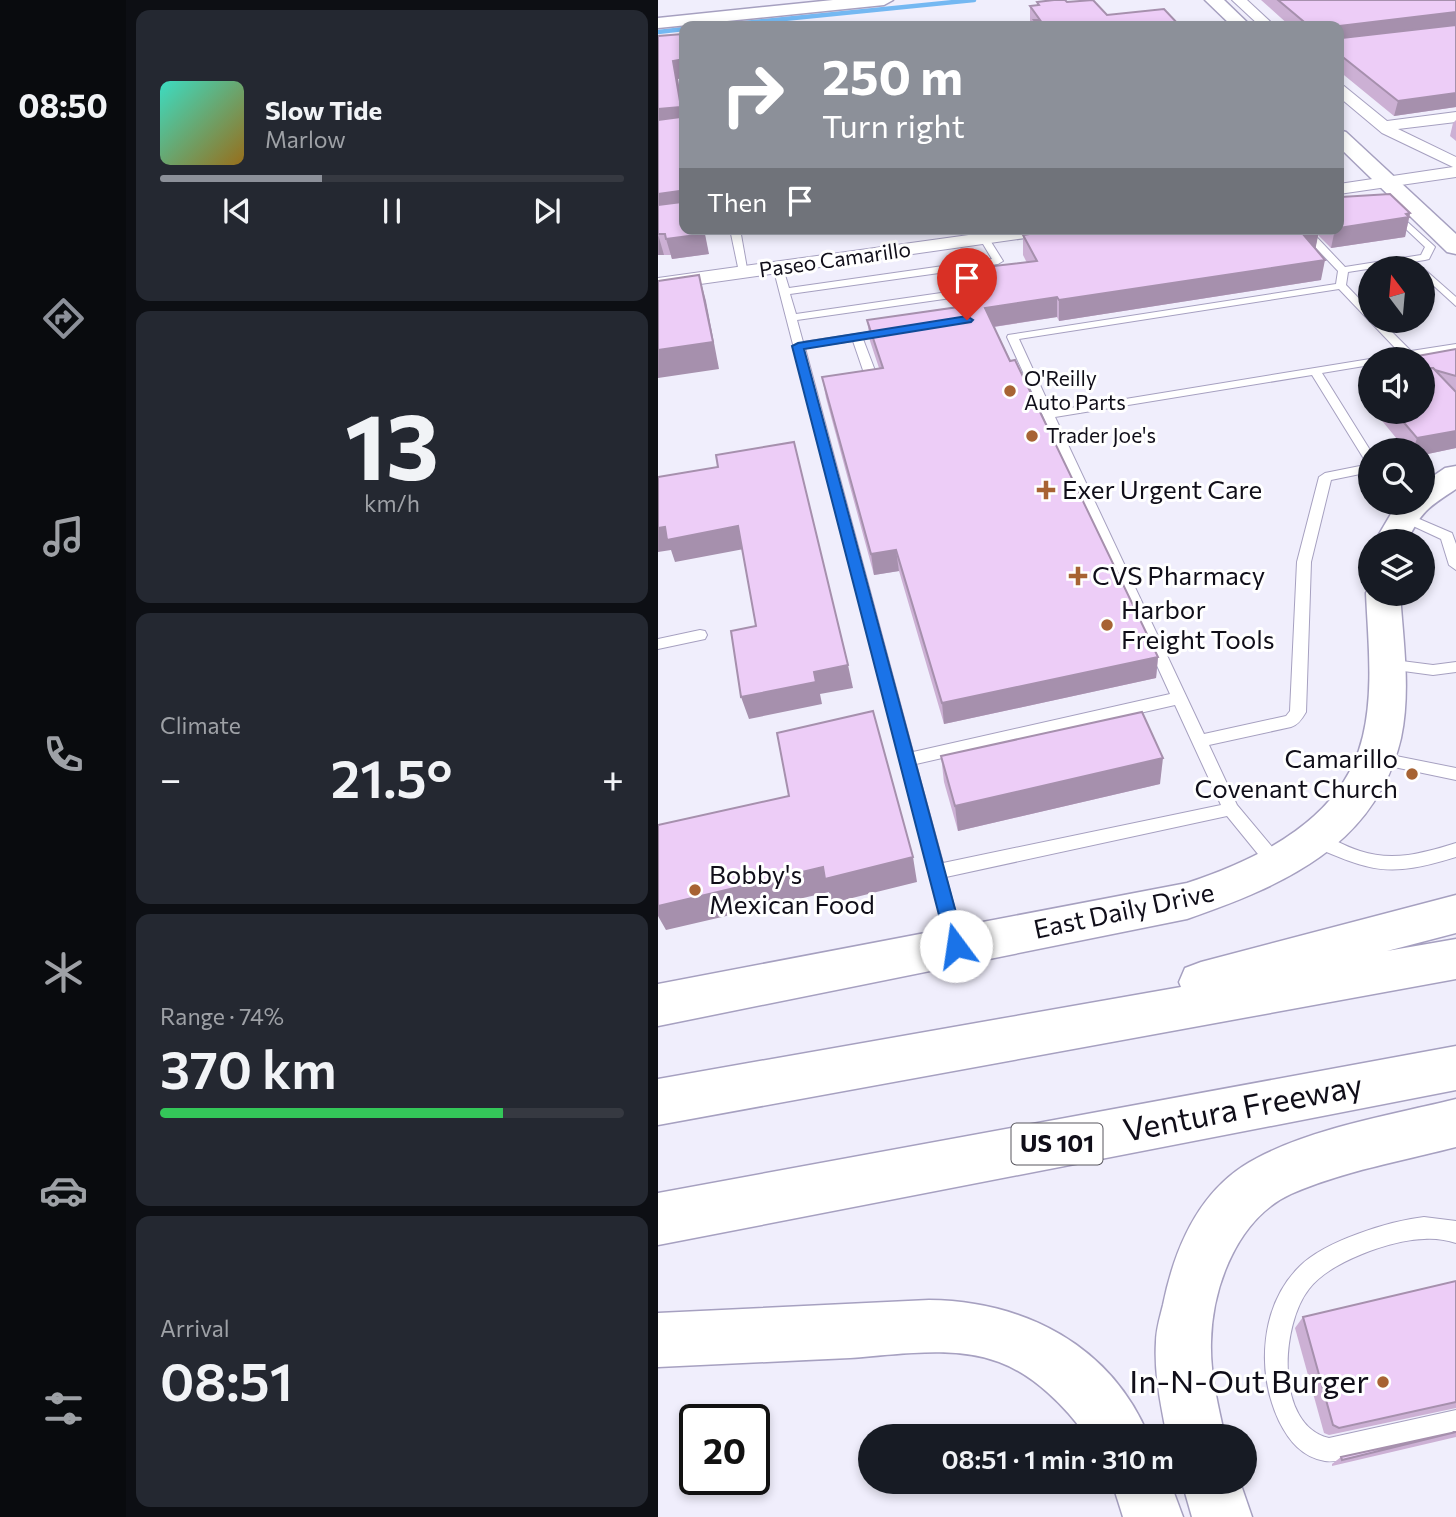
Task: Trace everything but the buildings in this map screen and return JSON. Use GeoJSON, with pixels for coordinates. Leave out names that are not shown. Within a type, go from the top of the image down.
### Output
{"type":"FeatureCollection","features":[{"type":"Feature","properties":{"kind":"main road"},"geometry":{"type":"LineString","coordinates":[[658,17],[825,0]]}},
{"type":"Feature","properties":{"kind":"main road"},"geometry":{"type":"LineString","coordinates":[[658,23],[884,0]]}},
{"type":"Feature","properties":{"kind":"main road"},"geometry":{"type":"LineString","coordinates":[[1195,0],[1217,21]]}},
{"type":"Feature","properties":{"kind":"main road"},"geometry":{"type":"LineString","coordinates":[[1214,0],[1237,21]]}},
{"type":"Feature","properties":{"kind":"main road"},"geometry":{"type":"LineString","coordinates":[[1344,121],[1456,247]]}},
{"type":"Feature","properties":{"kind":"main road"},"geometry":{"type":"LineString","coordinates":[[1344,140],[1456,221]]}},
{"type":"Feature","properties":{"kind":"main road"},"geometry":{"type":"LineString","coordinates":[[1435,491],[1456,475]]}},
{"type":"Feature","properties":{"kind":"main road","name":"East Daily Drive"},"geometry":{"type":"LineString","coordinates":[[658,1005],[1187,901],[1219,891],[1277,865],[1314,839],[1357,797],[1376,758],[1382,737],[1386,664],[1383,606]]}},
{"type":"Feature","properties":{"kind":"main road"},"geometry":{"type":"LineString","coordinates":[[966,1047],[1456,914]]}},
{"type":"Feature","properties":{"kind":"main road"},"geometry":{"type":"LineString","coordinates":[[658,1102],[1456,960]]}},
{"type":"Feature","properties":{"kind":"main road","name":"Ventura Freeway"},"geometry":{"type":"LineString","coordinates":[[658,1219],[1456,1068]]}},
{"type":"Feature","properties":{"kind":"main road"},"geometry":{"type":"LineString","coordinates":[[1193,1424],[1185,1384],[1183,1340],[1193,1288],[1207,1244],[1232,1207],[1273,1176],[1331,1155],[1456,1123]]}},
{"type":"Feature","properties":{"kind":"main road"},"geometry":{"type":"LineString","coordinates":[[658,1340],[911,1328],[972,1329],[1011,1339],[1044,1358],[1086,1388],[1114,1424]]}},
{"type":"Feature","properties":{"kind":"main road"},"geometry":{"type":"LineString","coordinates":[[1145,1494],[1153,1517]]}},
{"type":"Feature","properties":{"kind":"main road"},"geometry":{"type":"LineString","coordinates":[[1215,1494],[1222,1517]]}},
{"type":"Feature","properties":{"kind":"street"},"geometry":{"type":"LineString","coordinates":[[1240,0],[1263,21]]}},
{"type":"Feature","properties":{"kind":"street"},"geometry":{"type":"LineString","coordinates":[[1344,93],[1382,126],[1456,163]]}},
{"type":"Feature","properties":{"kind":"street"},"geometry":{"type":"LineString","coordinates":[[1382,126],[1456,117]]}},
{"type":"Feature","properties":{"kind":"street"},"geometry":{"type":"LineString","coordinates":[[1344,188],[1456,172]]}},
{"type":"Feature","properties":{"kind":"street","name":"Paseo Camarillo"},"geometry":{"type":"LineString","coordinates":[[658,284],[1013,235]]}},
{"type":"Feature","properties":{"kind":"lane"},"geometry":{"type":"LineString","coordinates":[[1386,206],[1430,247],[1425,256]]}},
{"type":"Feature","properties":{"kind":"lane"},"geometry":{"type":"LineString","coordinates":[[736,235],[744,272]]}},
{"type":"Feature","properties":{"kind":"lane"},"geometry":{"type":"LineString","coordinates":[[1309,235],[1343,270]]}},
{"type":"Feature","properties":{"kind":"lane"},"geometry":{"type":"LineString","coordinates":[[783,292],[998,261],[985,239]]}},
{"type":"Feature","properties":{"kind":"lane"},"geometry":{"type":"LineString","coordinates":[[778,267],[798,346],[816,390],[956,946]]}},
{"type":"Feature","properties":{"kind":"lane"},"geometry":{"type":"LineString","coordinates":[[1343,270],[1358,268]]}},
{"type":"Feature","properties":{"kind":"lane"},"geometry":{"type":"LineString","coordinates":[[942,269],[967,320],[953,322]]}},
{"type":"Feature","properties":{"kind":"lane"},"geometry":{"type":"LineString","coordinates":[[1341,286],[1343,270]]}},
{"type":"Feature","properties":{"kind":"lane"},"geometry":{"type":"LineString","coordinates":[[1435,283],[1456,303]]}},
{"type":"Feature","properties":{"kind":"lane"},"geometry":{"type":"LineString","coordinates":[[1341,286],[1358,304]]}},
{"type":"Feature","properties":{"kind":"lane"},"geometry":{"type":"LineString","coordinates":[[1277,865],[1231,809],[1012,337],[1341,286]]}},
{"type":"Feature","properties":{"kind":"lane"},"geometry":{"type":"LineString","coordinates":[[790,318],[954,294]]}},
{"type":"Feature","properties":{"kind":"lane"},"geometry":{"type":"LineString","coordinates":[[798,346],[898,330]]}},
{"type":"Feature","properties":{"kind":"lane"},"geometry":{"type":"LineString","coordinates":[[1387,333],[1400,347]]}},
{"type":"Feature","properties":{"kind":"lane"},"geometry":{"type":"LineString","coordinates":[[848,385],[873,381],[857,337]]}},
{"type":"Feature","properties":{"kind":"lane"},"geometry":{"type":"LineString","coordinates":[[1435,350],[1456,347]]}},
{"type":"Feature","properties":{"kind":"lane"},"geometry":{"type":"LineString","coordinates":[[1048,415],[1358,364]]}},
{"type":"Feature","properties":{"kind":"lane"},"geometry":{"type":"LineString","coordinates":[[1315,372],[1358,440]]}},
{"type":"Feature","properties":{"kind":"lane"},"geometry":{"type":"LineString","coordinates":[[1199,741],[1291,721],[1298,712],[1304,562],[1325,477],[1358,470]]}},
{"type":"Feature","properties":{"kind":"lane"},"geometry":{"type":"LineString","coordinates":[[1422,515],[1447,536],[1456,565]]}},
{"type":"Feature","properties":{"kind":"lane"},"geometry":{"type":"LineString","coordinates":[[658,644],[701,635]]}},
{"type":"Feature","properties":{"kind":"lane"},"geometry":{"type":"LineString","coordinates":[[1386,664],[1433,670],[1456,667]]}},
{"type":"Feature","properties":{"kind":"lane"},"geometry":{"type":"LineString","coordinates":[[907,760],[1179,698]]}},
{"type":"Feature","properties":{"kind":"lane"},"geometry":{"type":"LineString","coordinates":[[1376,758],[1456,774]]}},
{"type":"Feature","properties":{"kind":"lane"},"geometry":{"type":"LineString","coordinates":[[936,872],[1231,809]]}},
{"type":"Feature","properties":{"kind":"lane"},"geometry":{"type":"LineString","coordinates":[[1314,839],[1362,860],[1390,866],[1424,860],[1456,850]]}},
{"type":"Feature","properties":{"kind":"lane"},"geometry":{"type":"LineString","coordinates":[[1456,1232],[1435,1226],[1415,1227],[1339,1252],[1308,1273],[1287,1302],[1276,1347],[1277,1375],[1283,1398],[1296,1427],[1311,1446],[1329,1450],[1456,1422]]}},
{"type":"Feature","properties":{"kind":"waterway"},"geometry":{"type":"LineString","coordinates":[[765,21],[974,0]]}},
{"type":"Feature","properties":{"kind":"waterway"},"geometry":{"type":"LineString","coordinates":[[658,32],[679,30]]}},
{"type":"Feature","properties":{"kind":"place","name":"O'Reilly Auto Parts"},"geometry":{"type":"Point","coordinates":[1010,391]}},
{"type":"Feature","properties":{"kind":"place","name":"Trader Joe's"},"geometry":{"type":"Point","coordinates":[1032,436]}},
{"type":"Feature","properties":{"kind":"place","name":"Exer Urgent Care"},"geometry":{"type":"Point","coordinates":[1046,490]}},
{"type":"Feature","properties":{"kind":"place","name":"CVS Pharmacy"},"geometry":{"type":"Point","coordinates":[1078,576]}},
{"type":"Feature","properties":{"kind":"place","name":"Harbor Freight Tools"},"geometry":{"type":"Point","coordinates":[1107,625]}},
{"type":"Feature","properties":{"kind":"place","name":"Camarillo Covenant Church"},"geometry":{"type":"Point","coordinates":[1412,774]}},
{"type":"Feature","properties":{"kind":"place","name":"Bobby's Mexican Food"},"geometry":{"type":"Point","coordinates":[695,890]}},
{"type":"Feature","properties":{"kind":"place","name":"In-N-Out Burger"},"geometry":{"type":"Point","coordinates":[1383,1382]}},
{"type":"Feature","properties":{"kind":"route"},"geometry":{"type":"LineString","coordinates":[[956,946],[798,346],[967,320]]}}]}
